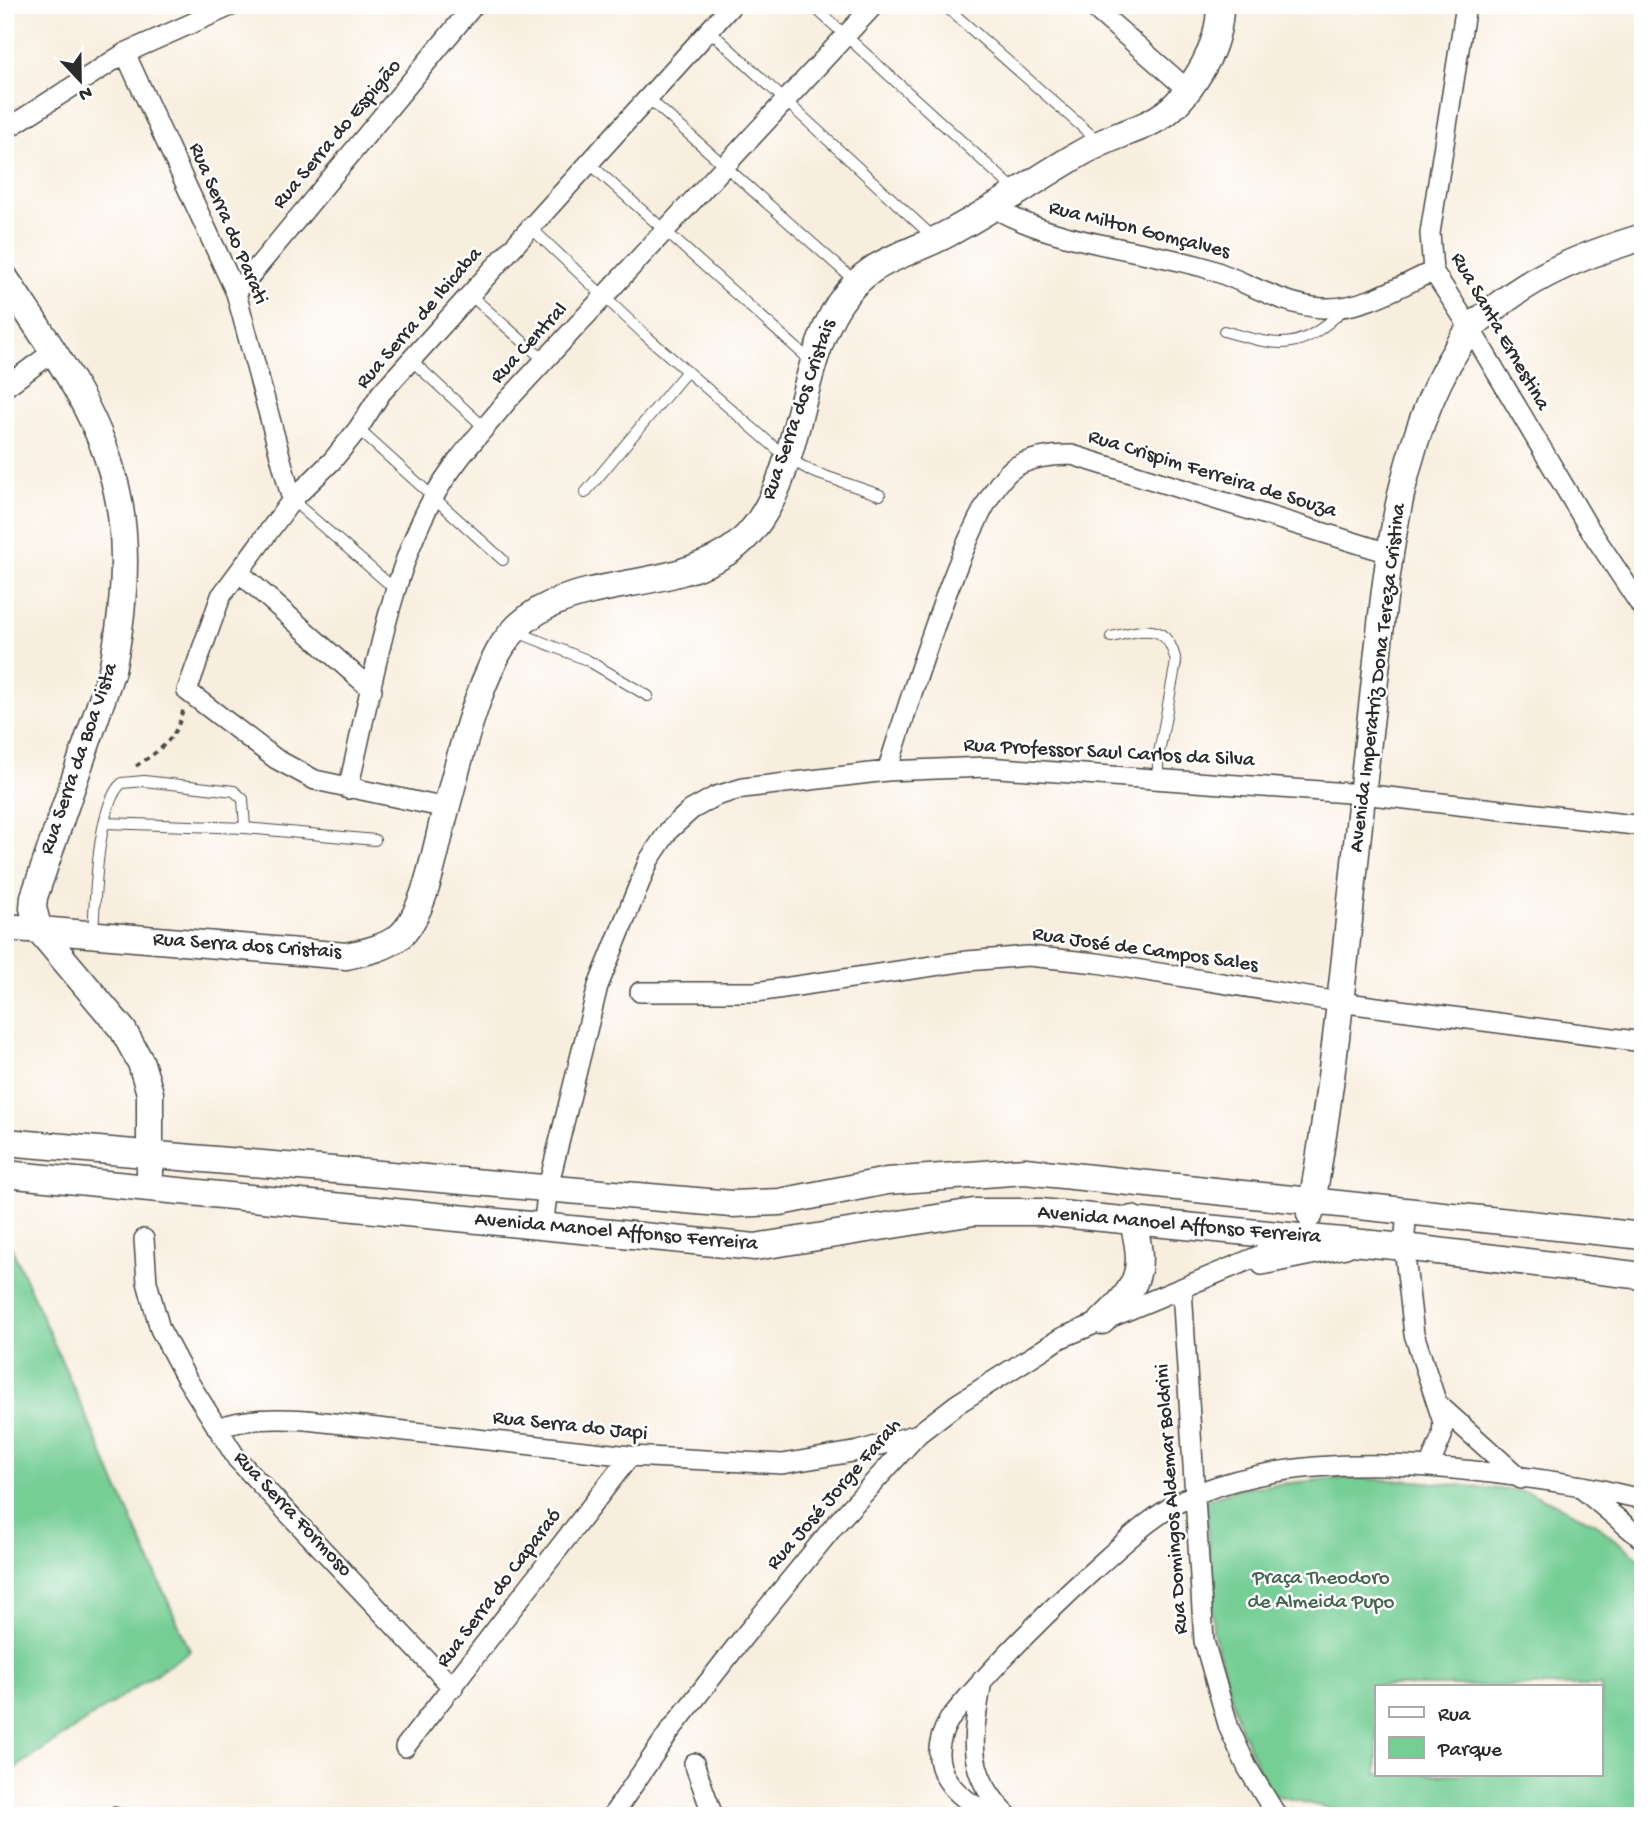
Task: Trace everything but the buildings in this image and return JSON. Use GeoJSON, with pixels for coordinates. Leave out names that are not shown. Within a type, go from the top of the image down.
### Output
{"type":"FeatureCollection","features":[{"type":"Feature","properties":{"kind":"main road","name":"Rua Serra dos Cristais"},"geometry":{"type":"LineString","coordinates":[[5,927],[346,956],[378,948],[401,935],[423,898],[482,686],[513,630],[548,604],[575,593],[665,579],[727,552],[756,527],[772,498],[814,364],[837,307],[855,281],[883,260],[936,240],[994,208],[1078,154],[1161,118],[1189,91],[1211,51],[1220,19],[1220,5]]}},
{"type":"Feature","properties":{"kind":"main road","name":"Avenida Imperatriz Dona Tereza Cristina"},"geometry":{"type":"LineString","coordinates":[[1306,1237],[1339,1002],[1392,554],[1412,454],[1434,390],[1470,328],[1514,291],[1554,269],[1600,250],[1643,237]]}},
{"type":"Feature","properties":{"kind":"main road","name":"Rua Serra da Boa Vista"},"geometry":{"type":"LineString","coordinates":[[5,278],[53,352],[97,432],[111,468],[119,503],[123,579],[119,635],[112,670],[34,897],[33,908],[39,930]]}},
{"type":"Feature","properties":{"kind":"main road"},"geometry":{"type":"LineString","coordinates":[[39,930],[123,1030],[141,1063],[150,1093],[152,1157],[148,1188]]}},
{"type":"Feature","properties":{"kind":"main road","name":"Avenida Manoel Affonso Ferreira"},"geometry":{"type":"LineString","coordinates":[[5,1142],[152,1157],[732,1204],[780,1202],[887,1181],[1025,1171],[1313,1199],[1640,1236]]}},
{"type":"Feature","properties":{"kind":"main road","name":"Avenida Manoel Affonso Ferreira"},"geometry":{"type":"LineString","coordinates":[[5,1174],[755,1247],[974,1212],[1040,1212],[1404,1247],[1638,1275]]}},
{"type":"Feature","properties":{"kind":"main road"},"geometry":{"type":"LineString","coordinates":[[1102,1321],[1125,1299],[1138,1275],[1140,1251],[1132,1219]]}},
{"type":"Feature","properties":{"kind":"main road"},"geometry":{"type":"LineString","coordinates":[[1638,1275],[1640,1236]]}},
{"type":"Feature","properties":{"kind":"street"},"geometry":{"type":"LineString","coordinates":[[5,130],[125,53],[233,5]]}},
{"type":"Feature","properties":{"kind":"street","name":"Rua Serra do Espigão"},"geometry":{"type":"LineString","coordinates":[[236,293],[474,5]]}},
{"type":"Feature","properties":{"kind":"street","name":"Rua Serra de Ibicaba"},"geometry":{"type":"LineString","coordinates":[[187,691],[221,596],[292,500],[332,461],[358,429],[381,393],[469,294],[732,5]]}},
{"type":"Feature","properties":{"kind":"street","name":"Rua Central"},"geometry":{"type":"LineString","coordinates":[[348,789],[397,591],[433,499],[452,467],[545,361],[874,5]]}},
{"type":"Feature","properties":{"kind":"street"},"geometry":{"type":"LineString","coordinates":[[1091,5],[1189,91]]}},
{"type":"Feature","properties":{"kind":"street","name":"Rua Santa Ernestina"},"geometry":{"type":"LineString","coordinates":[[1466,5],[1430,233],[1433,271],[1587,525],[1643,609]]}},
{"type":"Feature","properties":{"kind":"street","name":"Rua Serra do Parati"},"geometry":{"type":"LineString","coordinates":[[125,53],[236,293],[292,500]]}},
{"type":"Feature","properties":{"kind":"street","name":"Rua Milton Gomçalves"},"geometry":{"type":"LineString","coordinates":[[994,208],[1036,230],[1201,267],[1293,303],[1323,308],[1347,306],[1379,296],[1433,271]]}},
{"type":"Feature","properties":{"kind":"street"},"geometry":{"type":"LineString","coordinates":[[5,387],[53,352]]}},
{"type":"Feature","properties":{"kind":"street","name":"Rua Crispim Ferreira de Souza"},"geometry":{"type":"LineString","coordinates":[[887,771],[944,599],[996,487],[1014,468],[1047,456],[1072,455],[1392,554]]}},
{"type":"Feature","properties":{"kind":"street"},"geometry":{"type":"LineString","coordinates":[[239,572],[372,690]]}},
{"type":"Feature","properties":{"kind":"street"},"geometry":{"type":"LineString","coordinates":[[187,691],[276,759],[315,780],[446,808]]}},
{"type":"Feature","properties":{"kind":"street","name":"Rua Professor Saul Carlos da Silva"},"geometry":{"type":"LineString","coordinates":[[544,1228],[548,1187],[598,986],[649,860],[669,830],[691,810],[716,796],[743,788],[887,771],[986,767],[1362,793],[1643,825]]}},
{"type":"Feature","properties":{"kind":"street","name":"Rua José de Campos Sales"},"geometry":{"type":"LineString","coordinates":[[640,992],[757,992],[967,961],[1028,956],[1097,964],[1339,1002],[1643,1042]]}},
{"type":"Feature","properties":{"kind":"street"},"geometry":{"type":"LineString","coordinates":[[1407,1209],[1404,1247],[1414,1334],[1424,1373],[1440,1406],[1443,1436],[1429,1467]]}},
{"type":"Feature","properties":{"kind":"street","name":"Rua José Jorge Farah"},"geometry":{"type":"LineString","coordinates":[[612,1816],[670,1731],[745,1635],[835,1525],[918,1434],[957,1404],[1038,1352],[1102,1321],[1306,1237]]}},
{"type":"Feature","properties":{"kind":"street","name":"Rua Serra Formoso"},"geometry":{"type":"LineString","coordinates":[[144,1239],[147,1282],[160,1329],[217,1428],[258,1484],[453,1688]]}},
{"type":"Feature","properties":{"kind":"street","name":"Rua José Jorge Farah"},"geometry":{"type":"LineString","coordinates":[[1207,1278],[1368,1244]]}},
{"type":"Feature","properties":{"kind":"street","name":"Rua Domingos Aldemar Boldrini"},"geometry":{"type":"LineString","coordinates":[[1182,1289],[1196,1494],[1198,1592],[1209,1663],[1229,1728],[1247,1767],[1277,1816]]}},
{"type":"Feature","properties":{"kind":"street"},"geometry":{"type":"LineString","coordinates":[[1440,1406],[1521,1479]]}},
{"type":"Feature","properties":{"kind":"street","name":"Rua Serra do Japi"},"geometry":{"type":"LineString","coordinates":[[217,1428],[253,1419],[306,1420],[630,1456],[782,1464],[859,1451],[918,1434]]}},
{"type":"Feature","properties":{"kind":"street","name":"Rua Serra do Caparaó"},"geometry":{"type":"LineString","coordinates":[[405,1747],[630,1456]]}},
{"type":"Feature","properties":{"kind":"street"},"geometry":{"type":"LineString","coordinates":[[996,1816],[964,1799],[944,1775],[937,1757],[939,1737],[949,1720],[1028,1629],[1141,1527],[1196,1494],[1278,1472],[1378,1466],[1429,1467],[1577,1485],[1643,1499]]}},
{"type":"Feature","properties":{"kind":"street"},"geometry":{"type":"LineString","coordinates":[[1577,1485],[1643,1540]]}},
{"type":"Feature","properties":{"kind":"street"},"geometry":{"type":"LineString","coordinates":[[982,1679],[972,1741],[979,1774],[991,1799],[1008,1816]]}},
{"type":"Feature","properties":{"kind":"street"},"geometry":{"type":"LineString","coordinates":[[694,1763],[713,1816]]}},
{"type":"Feature","properties":{"kind":"lane"},"geometry":{"type":"LineString","coordinates":[[813,5],[1018,193]]}},
{"type":"Feature","properties":{"kind":"lane"},"geometry":{"type":"LineString","coordinates":[[944,5],[1101,143]]}},
{"type":"Feature","properties":{"kind":"lane"},"geometry":{"type":"LineString","coordinates":[[709,30],[936,240]]}},
{"type":"Feature","properties":{"kind":"lane"},"geometry":{"type":"LineString","coordinates":[[648,98],[855,281]]}},
{"type":"Feature","properties":{"kind":"lane"},"geometry":{"type":"LineString","coordinates":[[589,163],[814,364]]}},
{"type":"Feature","properties":{"kind":"lane"},"geometry":{"type":"LineString","coordinates":[[531,228],[687,371],[786,457],[813,472],[880,495]]}},
{"type":"Feature","properties":{"kind":"lane"},"geometry":{"type":"LineString","coordinates":[[469,294],[545,361]]}},
{"type":"Feature","properties":{"kind":"lane"},"geometry":{"type":"LineString","coordinates":[[1224,331],[1275,345],[1303,341],[1327,325],[1347,306]]}},
{"type":"Feature","properties":{"kind":"lane"},"geometry":{"type":"LineString","coordinates":[[411,360],[485,428]]}},
{"type":"Feature","properties":{"kind":"lane"},"geometry":{"type":"LineString","coordinates":[[585,493],[687,371]]}},
{"type":"Feature","properties":{"kind":"lane"},"geometry":{"type":"LineString","coordinates":[[358,429],[503,560]]}},
{"type":"Feature","properties":{"kind":"lane"},"geometry":{"type":"LineString","coordinates":[[292,500],[397,591]]}},
{"type":"Feature","properties":{"kind":"lane"},"geometry":{"type":"LineString","coordinates":[[1111,637],[1149,629],[1164,635],[1173,647],[1176,662],[1158,758],[1158,778]]}},
{"type":"Feature","properties":{"kind":"lane"},"geometry":{"type":"LineString","coordinates":[[513,630],[587,660],[648,696]]}},
{"type":"Feature","properties":{"kind":"lane"},"geometry":{"type":"LineString","coordinates":[[93,935],[100,846],[109,799],[122,783],[144,781],[234,791],[243,799],[245,828]]}},
{"type":"Feature","properties":{"kind":"lane"},"geometry":{"type":"LineString","coordinates":[[105,822],[245,828],[375,840]]}},
{"type":"Feature","properties":{"kind":"lane"},"geometry":{"type":"LineString","coordinates":[[104,1816],[114,1812],[126,1816]]}},
{"type":"Feature","properties":{"kind":"path"},"geometry":{"type":"LineString","coordinates":[[125,772],[168,744],[180,726],[187,691]]}},
{"type":"Feature","properties":{"kind":"green space"},"geometry":{"type":"Polygon","coordinates":[[[5,1233],[190,1651],[5,1775],[5,1233]]]}},
{"type":"Feature","properties":{"kind":"green space","name":"Praça Theodoro de Almeida Pupo"},"geometry":{"type":"Polygon","coordinates":[[[1339,1478],[1415,1481],[1529,1492],[1593,1522],[1643,1562],[1643,1816],[1360,1816],[1270,1794],[1240,1728],[1213,1631],[1206,1499],[1242,1488],[1339,1478]]]}}]}
